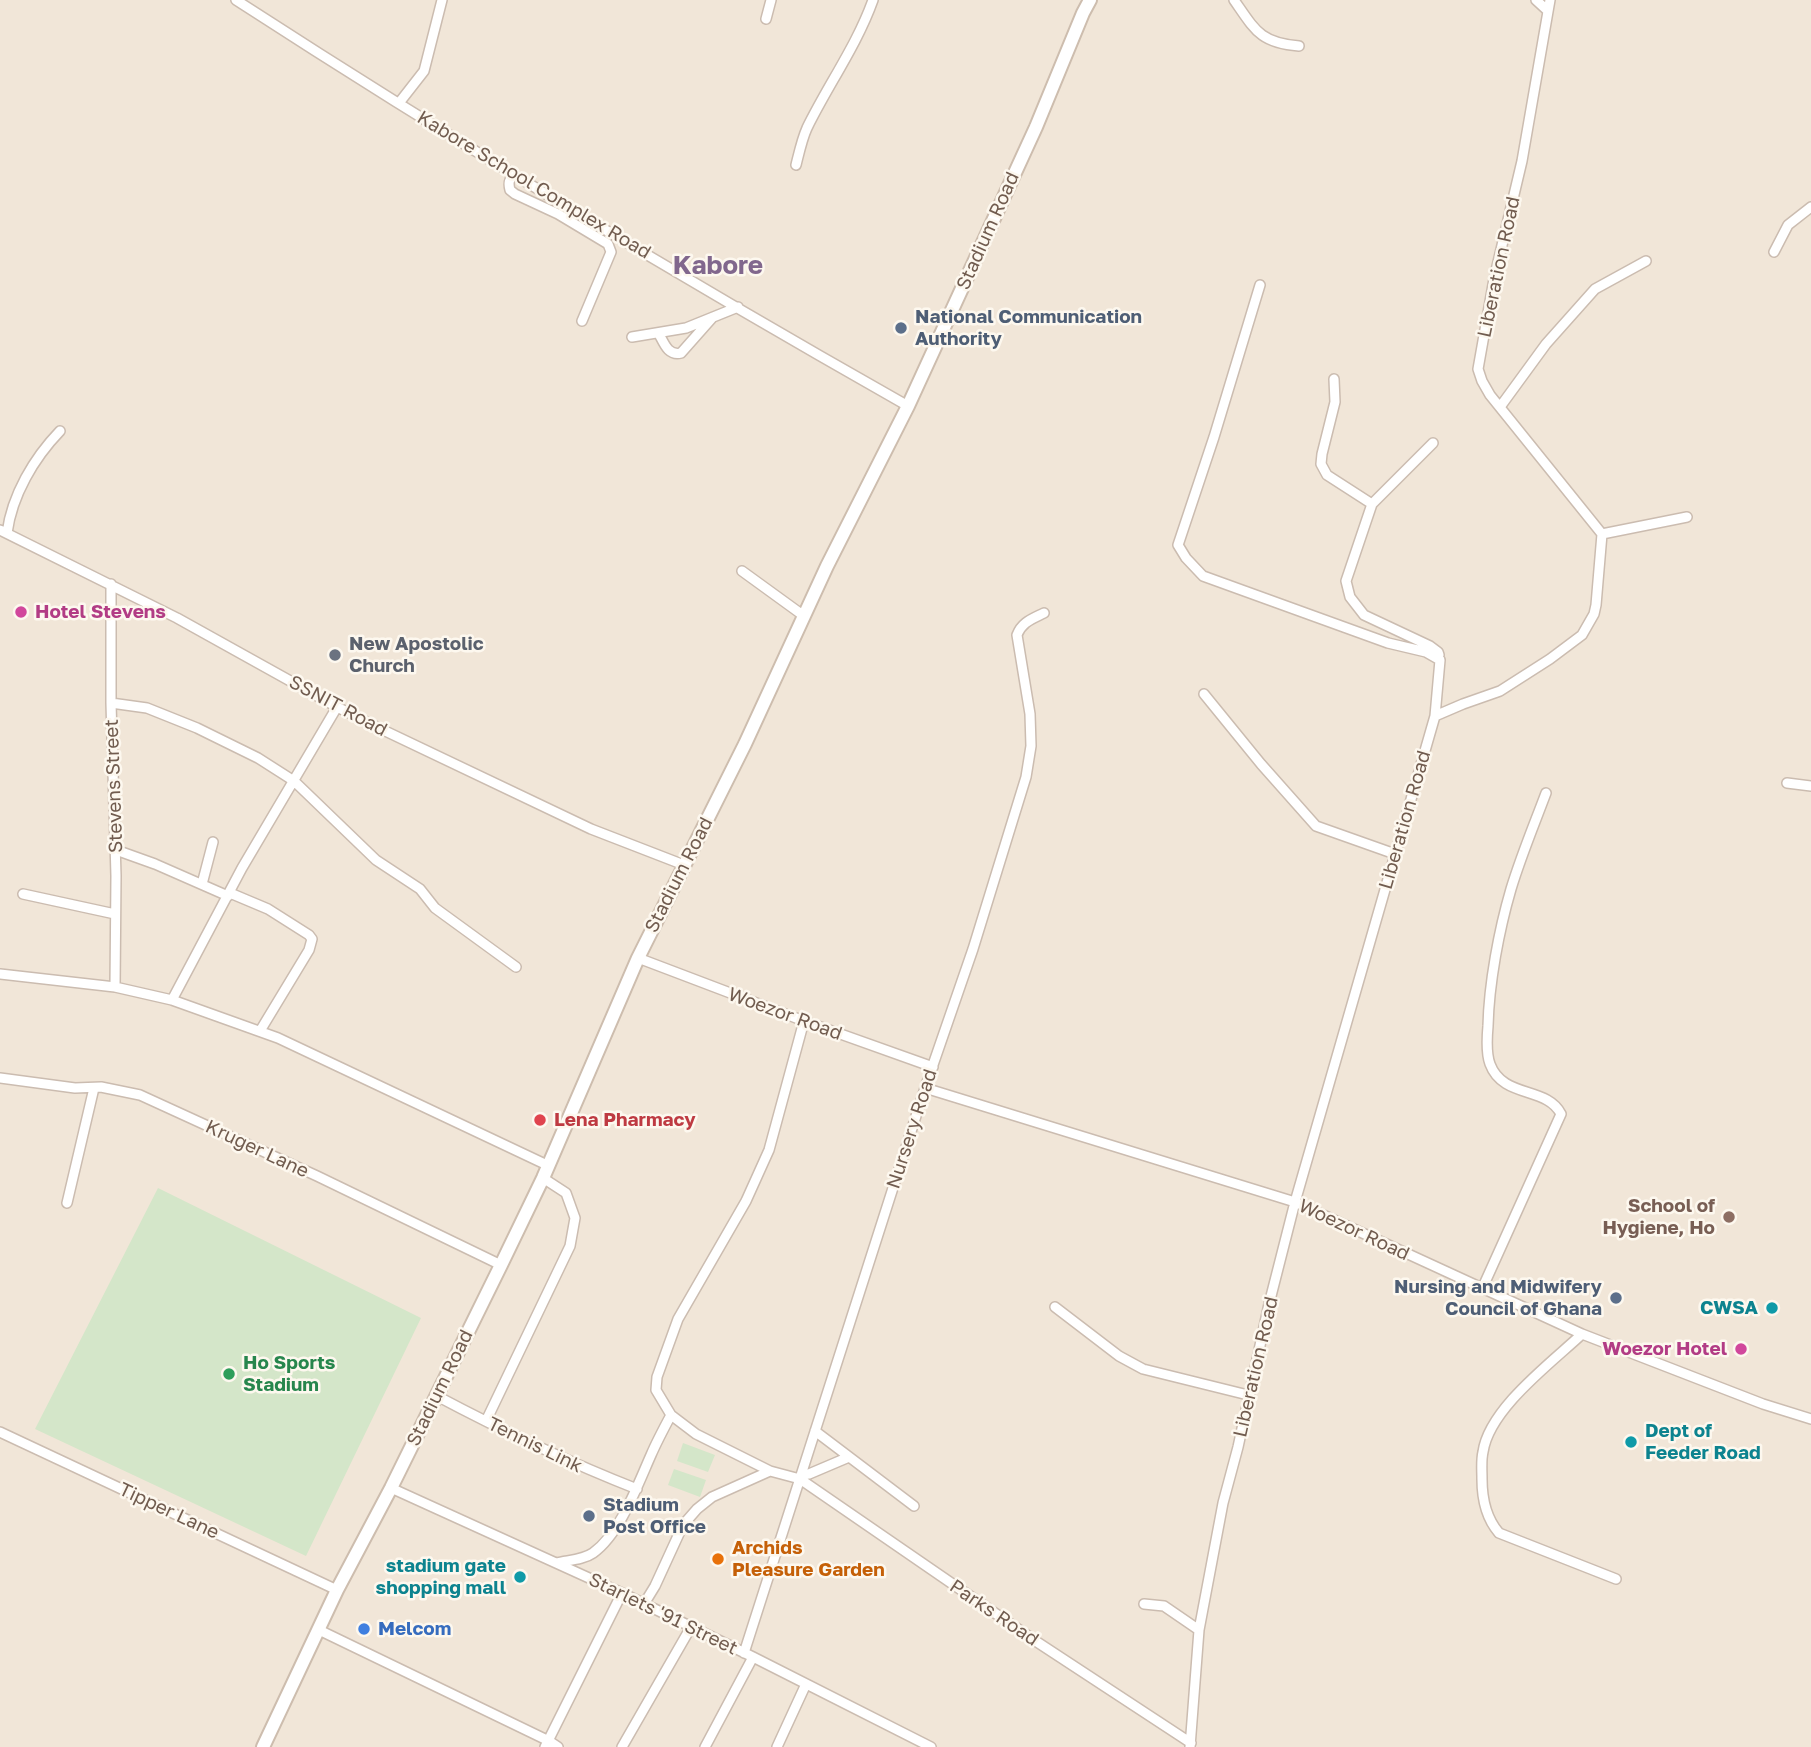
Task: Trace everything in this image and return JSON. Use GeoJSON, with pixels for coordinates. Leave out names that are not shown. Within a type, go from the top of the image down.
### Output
{"type":"FeatureCollection","features":[{"type":"Feature","properties":{"kind":"main road","name":"Stadium Road"},"geometry":{"type":"LineString","coordinates":[[263,1747],[337,1590],[391,1488],[501,1265],[638,958],[745,744],[827,566],[908,406],[1090,0]]}},
{"type":"Feature","properties":{"kind":"street","name":"Kabore School Complex Road"},"geometry":{"type":"LineString","coordinates":[[236,0],[514,174],[908,406]]}},
{"type":"Feature","properties":{"kind":"street"},"geometry":{"type":"LineString","coordinates":[[399,103],[424,71],[442,0]]}},
{"type":"Feature","properties":{"kind":"street"},"geometry":{"type":"LineString","coordinates":[[766,19],[771,0]]}},
{"type":"Feature","properties":{"kind":"street"},"geometry":{"type":"LineString","coordinates":[[796,165],[806,130],[826,89],[849,52],[873,0]]}},
{"type":"Feature","properties":{"kind":"street"},"geometry":{"type":"LineString","coordinates":[[1234,0],[1263,37],[1279,44],[1299,46]]}},
{"type":"Feature","properties":{"kind":"street"},"geometry":{"type":"LineString","coordinates":[[1536,0],[1548,11]]}},
{"type":"Feature","properties":{"kind":"street","name":"Liberation Road"},"geometry":{"type":"LineString","coordinates":[[1550,0],[1522,161],[1494,279],[1478,369],[1482,382],[1500,407],[1602,534]]}},
{"type":"Feature","properties":{"kind":"street"},"geometry":{"type":"LineString","coordinates":[[514,174],[510,178],[510,190],[558,214],[607,244],[611,252],[582,321]]}},
{"type":"Feature","properties":{"kind":"street"},"geometry":{"type":"LineString","coordinates":[[1774,252],[1788,225],[1811,206]]}},
{"type":"Feature","properties":{"kind":"street"},"geometry":{"type":"LineString","coordinates":[[1500,407],[1546,344],[1595,289],[1646,261]]}},
{"type":"Feature","properties":{"kind":"street"},"geometry":{"type":"LineString","coordinates":[[1260,285],[1214,438],[1178,545],[1203,576],[1388,643],[1426,652],[1440,660]]}},
{"type":"Feature","properties":{"kind":"street"},"geometry":{"type":"LineString","coordinates":[[632,337],[686,328],[738,307]]}},
{"type":"Feature","properties":{"kind":"street"},"geometry":{"type":"LineString","coordinates":[[659,334],[669,351],[675,355],[681,353],[713,317]]}},
{"type":"Feature","properties":{"kind":"street"},"geometry":{"type":"LineString","coordinates":[[1335,379],[1335,402],[1321,464],[1326,475],[1372,505]]}},
{"type":"Feature","properties":{"kind":"street"},"geometry":{"type":"LineString","coordinates":[[3,532],[33,465],[60,431]]}},
{"type":"Feature","properties":{"kind":"street"},"geometry":{"type":"LineString","coordinates":[[1433,443],[1372,505],[1346,580],[1350,597],[1364,615],[1430,646],[1438,652],[1440,660]]}},
{"type":"Feature","properties":{"kind":"street"},"geometry":{"type":"LineString","coordinates":[[1435,716],[1500,691],[1582,635],[1596,605],[1602,534],[1687,517]]}},
{"type":"Feature","properties":{"kind":"street","name":"SSNIT Road"},"geometry":{"type":"LineString","coordinates":[[3,532],[177,618],[337,707],[580,823],[684,865]]}},
{"type":"Feature","properties":{"kind":"street"},"geometry":{"type":"LineString","coordinates":[[743,571],[804,616]]}},
{"type":"Feature","properties":{"kind":"street","name":"Stevens Street"},"geometry":{"type":"LineString","coordinates":[[111,584],[111,703],[116,850],[115,987]]}},
{"type":"Feature","properties":{"kind":"street","name":"Nursery Road"},"geometry":{"type":"LineString","coordinates":[[705,1747],[749,1655],[815,1431],[925,1088],[973,949],[1026,776],[1031,746],[1030,714],[1017,635],[1026,622],[1044,613]]}},
{"type":"Feature","properties":{"kind":"street","name":"Liberation Road"},"geometry":{"type":"LineString","coordinates":[[1190,1745],[1199,1630],[1223,1503],[1295,1202],[1435,716],[1440,660]]}},
{"type":"Feature","properties":{"kind":"street"},"geometry":{"type":"LineString","coordinates":[[1203,694],[1316,826],[1395,854]]}},
{"type":"Feature","properties":{"kind":"street"},"geometry":{"type":"LineString","coordinates":[[111,703],[147,708],[197,728],[258,758],[294,781],[376,860],[420,890],[435,908],[516,967]]}},
{"type":"Feature","properties":{"kind":"street"},"geometry":{"type":"LineString","coordinates":[[172,1000],[259,838],[337,707]]}},
{"type":"Feature","properties":{"kind":"street"},"geometry":{"type":"LineString","coordinates":[[1787,783],[1811,786]]}},
{"type":"Feature","properties":{"kind":"street"},"geometry":{"type":"LineString","coordinates":[[1482,1289],[1562,1114],[1557,1105],[1514,1089],[1501,1081],[1490,1063],[1488,1035],[1489,1000],[1511,890],[1546,793]]}},
{"type":"Feature","properties":{"kind":"street"},"geometry":{"type":"LineString","coordinates":[[202,884],[213,842]]}},
{"type":"Feature","properties":{"kind":"street"},"geometry":{"type":"LineString","coordinates":[[116,850],[280,915],[309,935],[312,939],[309,950],[260,1031]]}},
{"type":"Feature","properties":{"kind":"street"},"geometry":{"type":"LineString","coordinates":[[23,894],[115,914]]}},
{"type":"Feature","properties":{"kind":"street","name":"Woezor Road"},"geometry":{"type":"LineString","coordinates":[[638,958],[933,1068]]}},
{"type":"Feature","properties":{"kind":"street"},"geometry":{"type":"LineString","coordinates":[[0,974],[115,987],[172,1000],[278,1038],[547,1165]]}},
{"type":"Feature","properties":{"kind":"street"},"geometry":{"type":"LineString","coordinates":[[804,1021],[769,1150],[746,1201],[678,1319],[657,1377],[656,1390],[671,1415],[696,1434],[770,1471],[801,1477],[849,1457]]}},
{"type":"Feature","properties":{"kind":"street","name":"Kruger Lane"},"geometry":{"type":"LineString","coordinates":[[0,1078],[127,1091],[152,1100],[501,1265]]}},
{"type":"Feature","properties":{"kind":"street"},"geometry":{"type":"LineString","coordinates":[[67,1203],[94,1088]]}},
{"type":"Feature","properties":{"kind":"street","name":"Woezor Road"},"geometry":{"type":"LineString","coordinates":[[925,1088],[1295,1202],[1582,1334],[1763,1404],[1811,1419]]}},
{"type":"Feature","properties":{"kind":"street"},"geometry":{"type":"LineString","coordinates":[[486,1421],[570,1246],[575,1218],[566,1193],[542,1178]]}},
{"type":"Feature","properties":{"kind":"street"},"geometry":{"type":"LineString","coordinates":[[1055,1307],[1119,1356],[1143,1369],[1248,1395]]}},
{"type":"Feature","properties":{"kind":"street"},"geometry":{"type":"LineString","coordinates":[[1582,1334],[1506,1405],[1492,1427],[1483,1451],[1482,1491],[1491,1524],[1499,1533],[1615,1579]]}},
{"type":"Feature","properties":{"kind":"street","name":"Tennis Link"},"geometry":{"type":"LineString","coordinates":[[435,1395],[581,1467],[637,1489]]}},
{"type":"Feature","properties":{"kind":"street"},"geometry":{"type":"LineString","coordinates":[[556,1563],[585,1557],[599,1548],[611,1535],[637,1489],[671,1415]]}},
{"type":"Feature","properties":{"kind":"street"},"geometry":{"type":"LineString","coordinates":[[815,1431],[914,1506]]}},
{"type":"Feature","properties":{"kind":"street","name":"Tipper Lane"},"geometry":{"type":"LineString","coordinates":[[0,1432],[337,1590]]}},
{"type":"Feature","properties":{"kind":"street"},"geometry":{"type":"LineString","coordinates":[[644,1604],[683,1525],[697,1508],[712,1497],[770,1471]]}},
{"type":"Feature","properties":{"kind":"street","name":"Parks Road"},"geometry":{"type":"LineString","coordinates":[[801,1477],[1190,1745]]}},
{"type":"Feature","properties":{"kind":"street","name":"Starlets '91 Street"},"geometry":{"type":"LineString","coordinates":[[391,1488],[622,1593],[931,1747]]}},
{"type":"Feature","properties":{"kind":"street"},"geometry":{"type":"LineString","coordinates":[[547,1744],[622,1593]]}},
{"type":"Feature","properties":{"kind":"street"},"geometry":{"type":"LineString","coordinates":[[1144,1604],[1164,1606],[1199,1630]]}},
{"type":"Feature","properties":{"kind":"street"},"geometry":{"type":"LineString","coordinates":[[622,1747],[691,1627]]}},
{"type":"Feature","properties":{"kind":"street"},"geometry":{"type":"LineString","coordinates":[[319,1630],[547,1744],[558,1747]]}},
{"type":"Feature","properties":{"kind":"street"},"geometry":{"type":"LineString","coordinates":[[777,1747],[806,1685]]}},
{"type":"Feature","properties":{"kind":"shaded area"},"geometry":{"type":"Polygon","coordinates":[[[0,0],[1811,0],[1811,1747],[0,1747],[0,0]]]}},
{"type":"Feature","properties":{"kind":"green space","name":"Ho Sports Stadium"},"geometry":{"type":"Polygon","coordinates":[[[158,1188],[421,1318],[306,1556],[35,1429],[158,1188]]]}},
{"type":"Feature","properties":{"kind":"green space"},"geometry":{"type":"Polygon","coordinates":[[[683,1443],[715,1455],[708,1472],[677,1461],[683,1443]]]}},
{"type":"Feature","properties":{"kind":"green space"},"geometry":{"type":"Polygon","coordinates":[[[674,1469],[706,1480],[700,1497],[668,1485],[674,1469]]]}},
{"type":"Feature","properties":{"kind":"place","name":"National Communication Authority"},"geometry":{"type":"Point","coordinates":[901,328]}},
{"type":"Feature","properties":{"kind":"place","name":"Hotel Stevens"},"geometry":{"type":"Point","coordinates":[21,612]}},
{"type":"Feature","properties":{"kind":"place","name":"New Apostolic Church"},"geometry":{"type":"Point","coordinates":[335,655]}},
{"type":"Feature","properties":{"kind":"place","name":"Lena Pharmacy"},"geometry":{"type":"Point","coordinates":[540,1120]}},
{"type":"Feature","properties":{"kind":"place","name":"School of Hygiene, Ho"},"geometry":{"type":"Point","coordinates":[1729,1217]}},
{"type":"Feature","properties":{"kind":"place","name":"Nursing and Midwifery Council of Ghana"},"geometry":{"type":"Point","coordinates":[1616,1298]}},
{"type":"Feature","properties":{"kind":"place","name":"CWSA"},"geometry":{"type":"Point","coordinates":[1772,1308]}},
{"type":"Feature","properties":{"kind":"place","name":"Woezor Hotel"},"geometry":{"type":"Point","coordinates":[1741,1349]}},
{"type":"Feature","properties":{"kind":"place","name":"Ho Sports Stadium"},"geometry":{"type":"Point","coordinates":[229,1374]}},
{"type":"Feature","properties":{"kind":"place","name":"Dept of Feeder Road"},"geometry":{"type":"Point","coordinates":[1631,1442]}},
{"type":"Feature","properties":{"kind":"place","name":"Stadium Post Office"},"geometry":{"type":"Point","coordinates":[589,1516]}},
{"type":"Feature","properties":{"kind":"place","name":"Archids Pleasure Garden"},"geometry":{"type":"Point","coordinates":[718,1559]}},
{"type":"Feature","properties":{"kind":"place","name":"stadium gate shopping mall"},"geometry":{"type":"Point","coordinates":[520,1577]}},
{"type":"Feature","properties":{"kind":"place","name":"Melcom"},"geometry":{"type":"Point","coordinates":[364,1629]}},
{"type":"Feature","properties":{"kind":"district","name":"Kabore"},"geometry":{"type":"Point","coordinates":[718,266]}}]}
